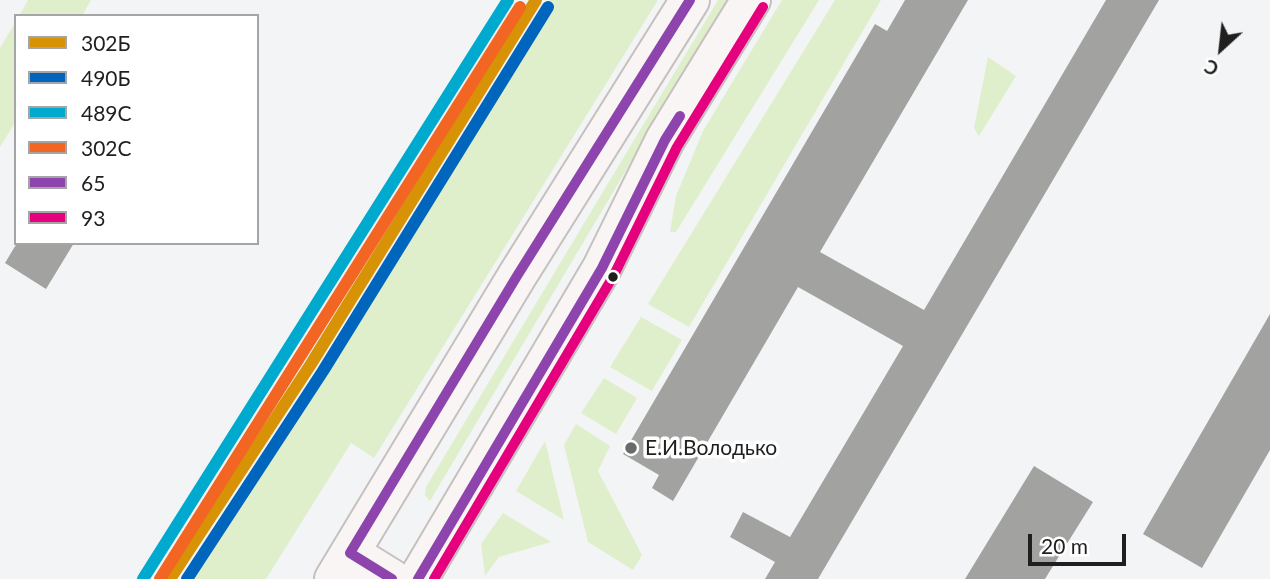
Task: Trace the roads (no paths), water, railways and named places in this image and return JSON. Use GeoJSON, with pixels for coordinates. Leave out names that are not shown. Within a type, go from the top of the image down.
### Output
{"type":"FeatureCollection","features":[{"type":"Feature","properties":{"kind":"main road"},"geometry":{"type":"LineString","coordinates":[[392,579],[342,566],[517,276],[690,0]]}},
{"type":"Feature","properties":{"kind":"main road"},"geometry":{"type":"LineString","coordinates":[[418,579],[602,268],[665,140],[751,0]]}},
{"type":"Feature","properties":{"kind":"place","name":"Е.И.Володько"},"geometry":{"type":"Point","coordinates":[631,448]}}]}
